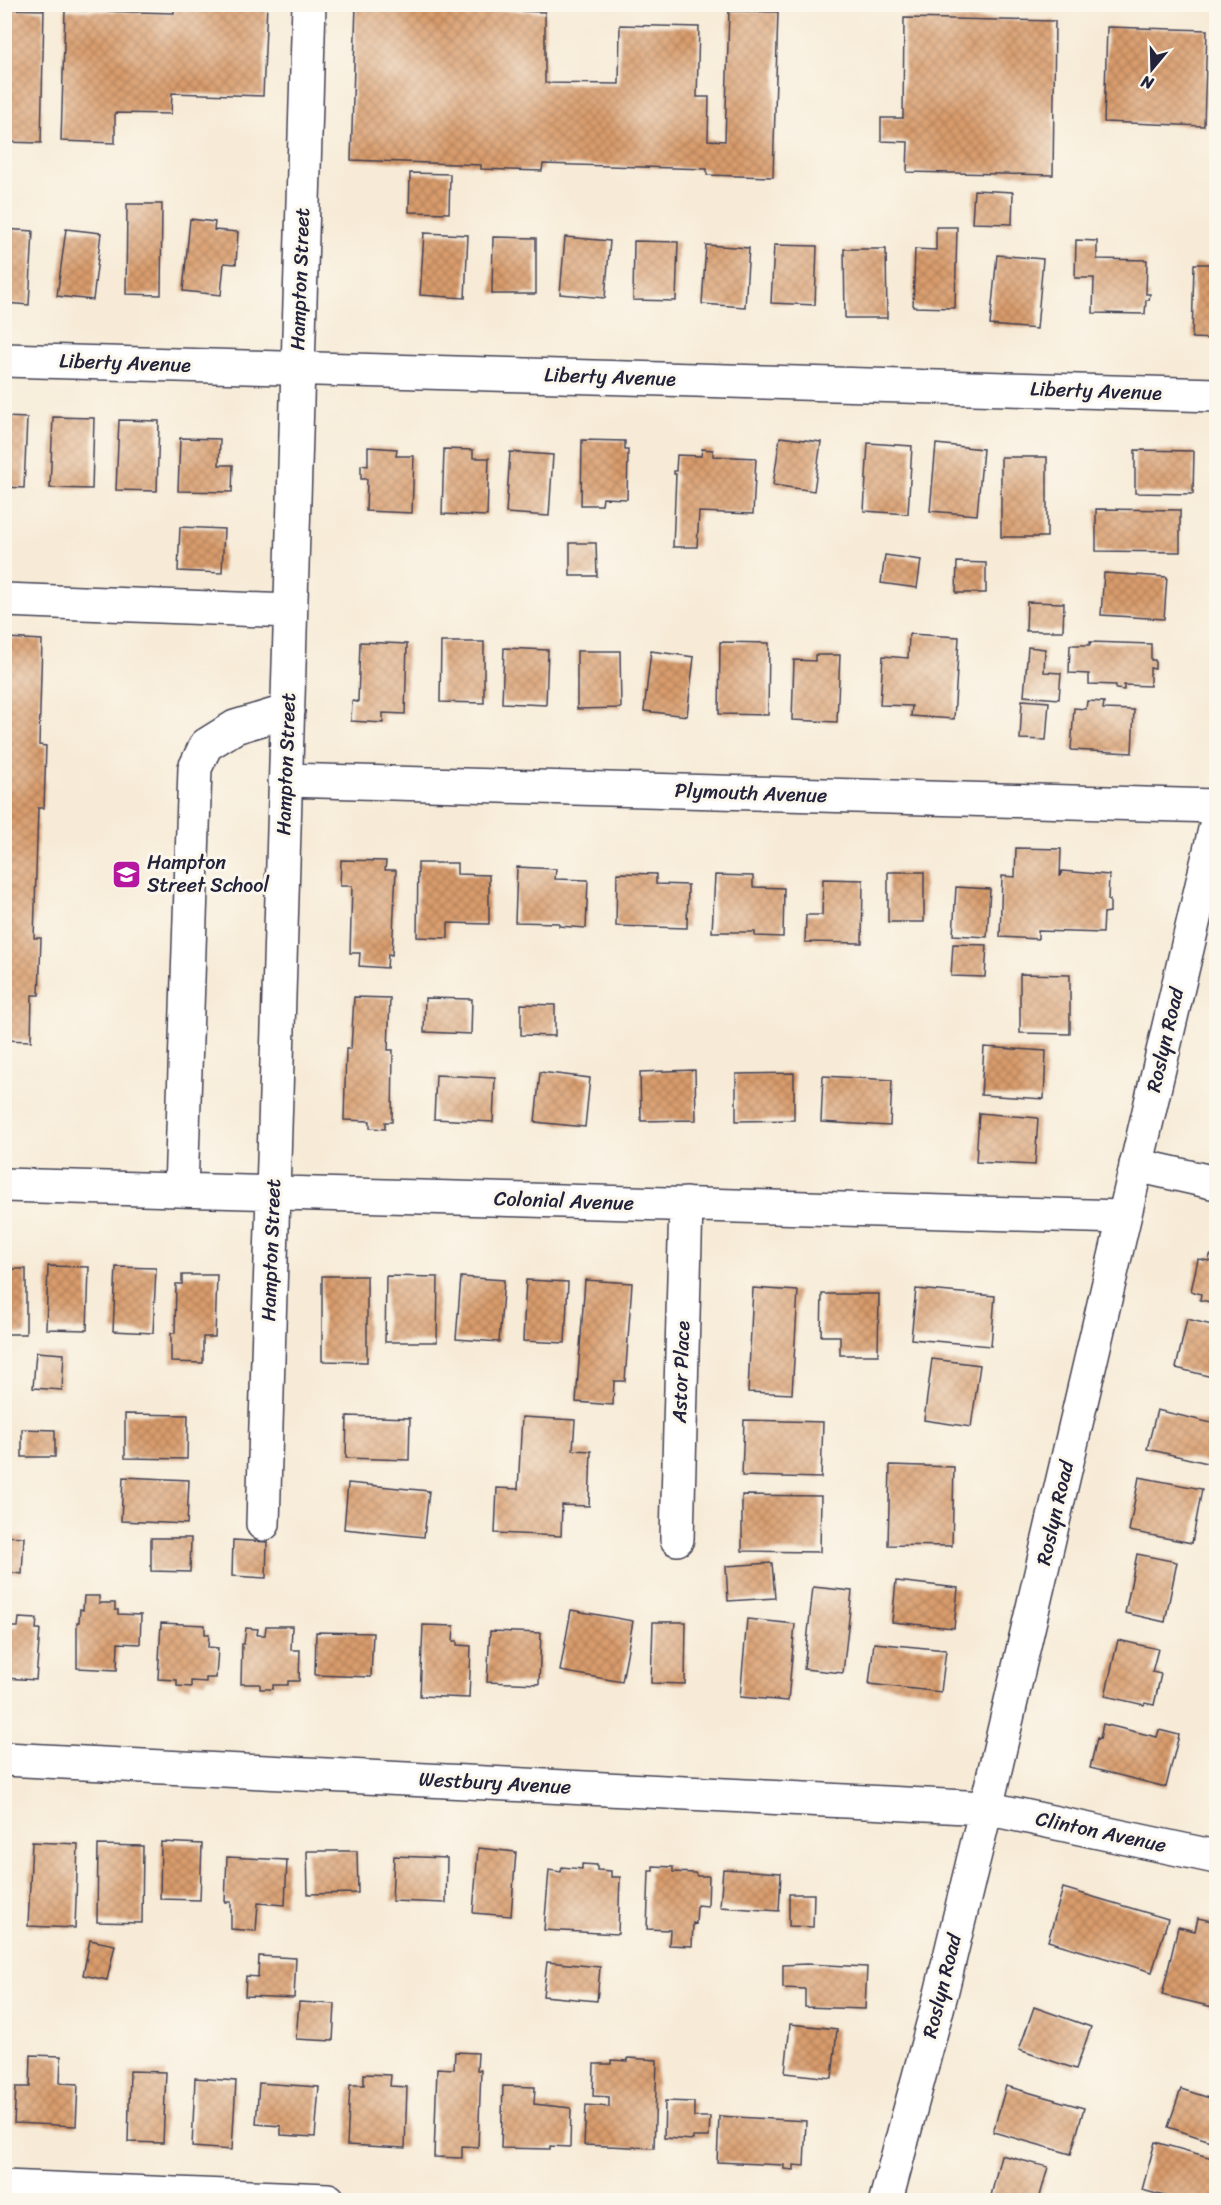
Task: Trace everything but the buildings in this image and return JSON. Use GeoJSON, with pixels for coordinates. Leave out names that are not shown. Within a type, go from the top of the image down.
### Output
{"type":"FeatureCollection","features":[{"type":"Feature","properties":{"kind":"street","name":"Hampton Street"},"geometry":{"type":"LineString","coordinates":[[263,1524],[309,4]]}},
{"type":"Feature","properties":{"kind":"street","name":"Liberty Avenue"},"geometry":{"type":"LineString","coordinates":[[4,360],[1216,395]]}},
{"type":"Feature","properties":{"kind":"street"},"geometry":{"type":"LineString","coordinates":[[4,600],[290,611]]}},
{"type":"Feature","properties":{"kind":"street"},"geometry":{"type":"LineString","coordinates":[[181,1190],[195,768],[206,745],[235,727],[288,711]]}},
{"type":"Feature","properties":{"kind":"street","name":"Plymouth Avenue"},"geometry":{"type":"LineString","coordinates":[[285,780],[1216,806]]}},
{"type":"Feature","properties":{"kind":"street","name":"Roslyn Road"},"geometry":{"type":"LineString","coordinates":[[886,2200],[941,1994],[986,1808],[1216,825]]}},
{"type":"Feature","properties":{"kind":"street"},"geometry":{"type":"LineString","coordinates":[[1136,1165],[1216,1183]]}},
{"type":"Feature","properties":{"kind":"street","name":"Colonial Avenue"},"geometry":{"type":"LineString","coordinates":[[4,1185],[1124,1217]]}},
{"type":"Feature","properties":{"kind":"street","name":"Astor Place"},"geometry":{"type":"LineString","coordinates":[[677,1539],[686,1204]]}},
{"type":"Feature","properties":{"kind":"street","name":"Westbury Avenue"},"geometry":{"type":"LineString","coordinates":[[4,1759],[986,1808]]}},
{"type":"Feature","properties":{"kind":"street","name":"Clinton Avenue"},"geometry":{"type":"LineString","coordinates":[[986,1808],[1216,1857]]}},
{"type":"Feature","properties":{"kind":"street"},"geometry":{"type":"LineString","coordinates":[[4,2187],[328,2200]]}},
{"type":"Feature","properties":{"kind":"place","name":"Hampton Street School"},"geometry":{"type":"Point","coordinates":[126,874]}}]}
